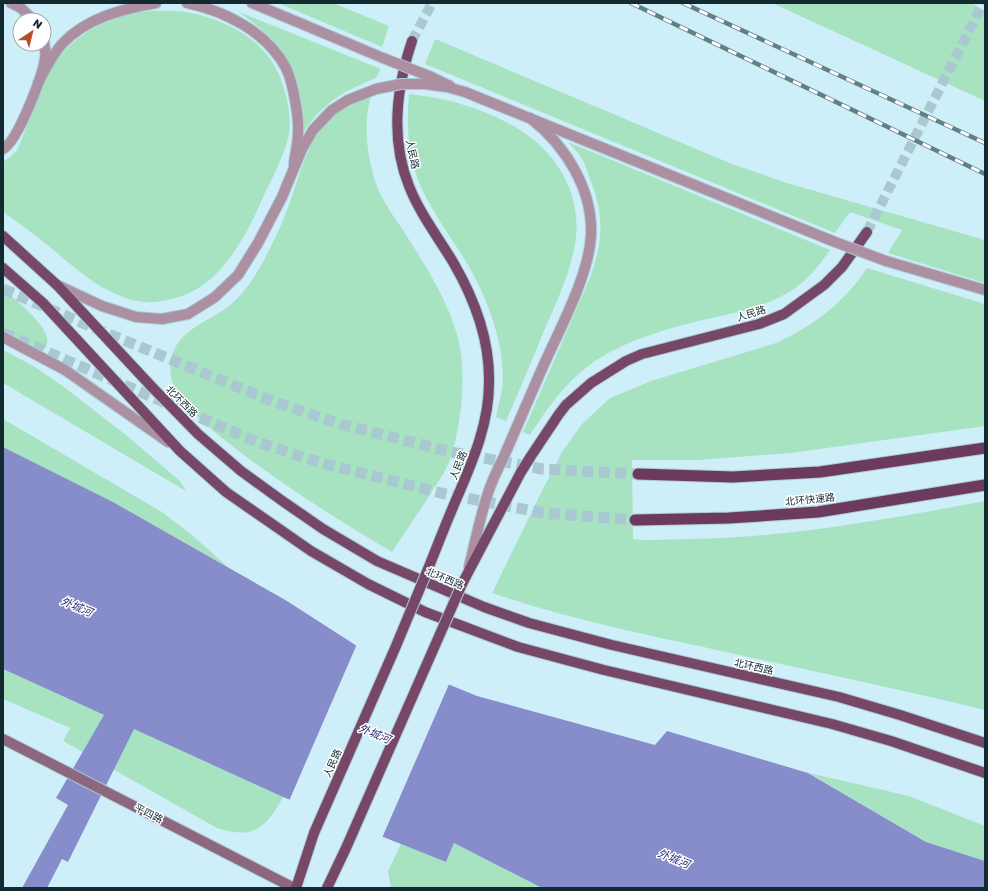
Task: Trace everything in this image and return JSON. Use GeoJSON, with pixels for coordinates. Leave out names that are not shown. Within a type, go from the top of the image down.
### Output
{"type":"FeatureCollection","features":[{"type":"Feature","properties":{"kind":"highway"},"geometry":{"type":"LineString","coordinates":[[638,474],[733,477],[820,472],[985,448]]}},
{"type":"Feature","properties":{"kind":"highway","name":"北环快速路"},"geometry":{"type":"LineString","coordinates":[[635,520],[729,518],[818,512],[985,485]]}},
{"type":"Feature","properties":{"kind":"main road","name":"人民路"},"geometry":{"type":"LineString","coordinates":[[295,888],[314,833],[396,646],[475,454],[483,429],[487,407],[489,383],[485,341],[472,299],[453,263],[421,212],[409,186],[400,154],[397,136],[398,96],[401,77],[412,41]]}},
{"type":"Feature","properties":{"kind":"main road","name":"人民路"},"geometry":{"type":"LineString","coordinates":[[327,888],[462,584],[531,456],[566,405],[590,383],[626,361],[642,354],[760,324],[784,314],[807,299],[834,276],[867,232]]}},
{"type":"Feature","properties":{"kind":"main road","name":"北环西路"},"geometry":{"type":"LineString","coordinates":[[3,236],[58,285],[150,386],[198,434],[236,466],[293,508],[323,529],[377,561],[477,604],[529,623],[612,645],[839,697],[900,714],[985,743]]}},
{"type":"Feature","properties":{"kind":"main road"},"geometry":{"type":"LineString","coordinates":[[3,268],[43,303],[175,446],[226,492],[304,546],[368,584],[425,612],[518,647],[604,670],[832,724],[919,750],[985,773]]}},
{"type":"Feature","properties":{"kind":"main road","name":"平四路"},"geometry":{"type":"LineString","coordinates":[[3,739],[295,888]]}},
{"type":"Feature","properties":{"kind":"street"},"geometry":{"type":"LineString","coordinates":[[11,3],[25,12]]}},
{"type":"Feature","properties":{"kind":"street"},"geometry":{"type":"LineString","coordinates":[[3,149],[7,147],[18,130],[38,83],[55,52],[62,44],[77,31],[93,21],[114,12],[156,3]]}},
{"type":"Feature","properties":{"kind":"street"},"geometry":{"type":"LineString","coordinates":[[187,3],[210,9],[244,25],[270,44],[278,56],[291,81],[298,114],[298,133],[293,169]]}},
{"type":"Feature","properties":{"kind":"street"},"geometry":{"type":"LineString","coordinates":[[252,3],[383,58],[427,80],[465,92],[835,242],[886,261],[985,290]]}},
{"type":"Feature","properties":{"kind":"street"},"geometry":{"type":"LineString","coordinates":[[38,83],[45,59],[45,52]]}},
{"type":"Feature","properties":{"kind":"street"},"geometry":{"type":"LineString","coordinates":[[58,285],[102,306],[136,317],[162,319],[188,314],[215,297],[238,275],[265,230],[282,197],[302,149],[313,130],[322,119],[332,110],[348,100],[376,89],[427,80]]}},
{"type":"Feature","properties":{"kind":"street"},"geometry":{"type":"LineString","coordinates":[[468,572],[488,492],[573,299],[586,265],[589,250],[591,233],[589,205],[580,179],[552,138],[543,128],[530,118]]}},
{"type":"Feature","properties":{"kind":"street"},"geometry":{"type":"LineString","coordinates":[[3,337],[65,370],[175,446]]}},
{"type":"Feature","properties":{"kind":"green space"},"geometry":{"type":"Polygon","coordinates":[[[278,3],[333,3],[389,26],[382,47],[278,3]]]}},
{"type":"Feature","properties":{"kind":"green space"},"geometry":{"type":"Polygon","coordinates":[[[772,3],[972,3],[985,11],[985,101],[772,3]]]}},
{"type":"Feature","properties":{"kind":"green space"},"geometry":{"type":"Polygon","coordinates":[[[150,11],[181,11],[207,17],[237,30],[250,39],[262,49],[280,76],[288,102],[290,125],[287,142],[278,165],[249,226],[230,258],[205,284],[189,293],[158,302],[144,302],[129,299],[101,287],[3,212],[3,162],[17,150],[47,76],[53,66],[72,44],[95,27],[122,16],[150,11]]]}},
{"type":"Feature","properties":{"kind":"green space"},"geometry":{"type":"Polygon","coordinates":[[[239,12],[381,69],[376,78],[344,93],[327,105],[319,112],[304,131],[299,91],[289,62],[269,37],[239,12]]]}},
{"type":"Feature","properties":{"kind":"green space"},"geometry":{"type":"Polygon","coordinates":[[[435,39],[732,164],[787,183],[985,240],[985,283],[888,253],[902,230],[850,212],[835,233],[425,64],[435,39]]]}},
{"type":"Feature","properties":{"kind":"green space"},"geometry":{"type":"Polygon","coordinates":[[[409,94],[438,98],[480,110],[520,130],[549,154],[560,169],[574,202],[576,239],[570,267],[506,421],[496,417],[502,390],[503,374],[494,322],[481,289],[473,274],[421,187],[413,165],[409,142],[409,94]]]}},
{"type":"Feature","properties":{"kind":"green space"},"geometry":{"type":"Polygon","coordinates":[[[371,97],[368,107],[367,143],[374,179],[389,210],[426,267],[446,305],[460,346],[463,378],[458,429],[446,470],[392,552],[305,498],[242,454],[222,438],[186,406],[175,389],[170,370],[173,352],[186,334],[233,303],[253,279],[268,253],[282,223],[305,159],[321,129],[338,113],[371,97]]]}},
{"type":"Feature","properties":{"kind":"green space"},"geometry":{"type":"Polygon","coordinates":[[[568,142],[830,250],[816,269],[803,282],[775,299],[750,309],[655,333],[624,345],[600,358],[588,366],[566,386],[547,409],[530,435],[523,432],[589,280],[594,267],[599,242],[600,217],[595,192],[583,161],[568,142]]]}},
{"type":"Feature","properties":{"kind":"green space"},"geometry":{"type":"Polygon","coordinates":[[[867,268],[985,304],[985,426],[791,453],[698,460],[632,460],[633,539],[654,540],[725,538],[763,535],[874,521],[985,501],[985,710],[603,625],[492,593],[562,452],[582,424],[610,398],[651,381],[776,343],[790,336],[803,329],[827,312],[849,292],[867,268]]]}},
{"type":"Feature","properties":{"kind":"green space"},"geometry":{"type":"Polygon","coordinates":[[[3,289],[26,309],[42,327],[47,336],[47,344],[42,351],[3,330],[3,289]]]}},
{"type":"Feature","properties":{"kind":"green space"},"geometry":{"type":"Polygon","coordinates":[[[3,350],[35,367],[64,387],[126,435],[180,481],[186,491],[3,383],[3,350]]]}},
{"type":"Feature","properties":{"kind":"green space"},"geometry":{"type":"Polygon","coordinates":[[[3,419],[162,512],[192,535],[228,567],[113,502],[3,447],[3,419]]]}},
{"type":"Feature","properties":{"kind":"green space"},"geometry":{"type":"Polygon","coordinates":[[[3,669],[283,797],[271,817],[258,829],[241,833],[217,828],[63,741],[70,728],[3,699],[3,669]]]}},
{"type":"Feature","properties":{"kind":"green space"},"geometry":{"type":"Polygon","coordinates":[[[809,773],[909,796],[985,826],[985,861],[926,842],[809,773]]]}},
{"type":"Feature","properties":{"kind":"green space"},"geometry":{"type":"Polygon","coordinates":[[[454,843],[542,888],[391,888],[388,871],[401,844],[446,862],[454,843]]]}},
{"type":"Feature","properties":{"kind":"water","name":"外城河"},"geometry":{"type":"Polygon","coordinates":[[[3,447],[113,502],[287,601],[360,648],[477,696],[655,745],[667,731],[808,773],[926,842],[985,861],[985,888],[542,888],[454,843],[446,862],[283,797],[134,729],[68,862],[62,859],[47,888],[22,888],[68,805],[56,798],[104,715],[3,669],[3,447]]]}},
{"type":"Feature","properties":{"kind":"pier"},"geometry":{"type":"Polygon","coordinates":[[[357,644],[450,682],[382,838],[289,801],[357,644]]]}},
{"type":"Feature","properties":{"kind":"tunnel"},"geometry":{"type":"LineString","coordinates":[[412,41],[432,3]]}},
{"type":"Feature","properties":{"kind":"tunnel"},"geometry":{"type":"LineString","coordinates":[[867,232],[983,3]]}},
{"type":"Feature","properties":{"kind":"tunnel"},"geometry":{"type":"LineString","coordinates":[[3,289],[272,401],[340,424],[451,452],[542,469],[638,474]]}},
{"type":"Feature","properties":{"kind":"tunnel"},"geometry":{"type":"LineString","coordinates":[[3,333],[257,442],[325,464],[441,493],[543,513],[635,520]]}},
{"type":"Feature","properties":{"kind":"railway"},"geometry":{"type":"LineString","coordinates":[[631,3],[985,174]]}},
{"type":"Feature","properties":{"kind":"railway"},"geometry":{"type":"LineString","coordinates":[[683,3],[985,143]]}}]}
